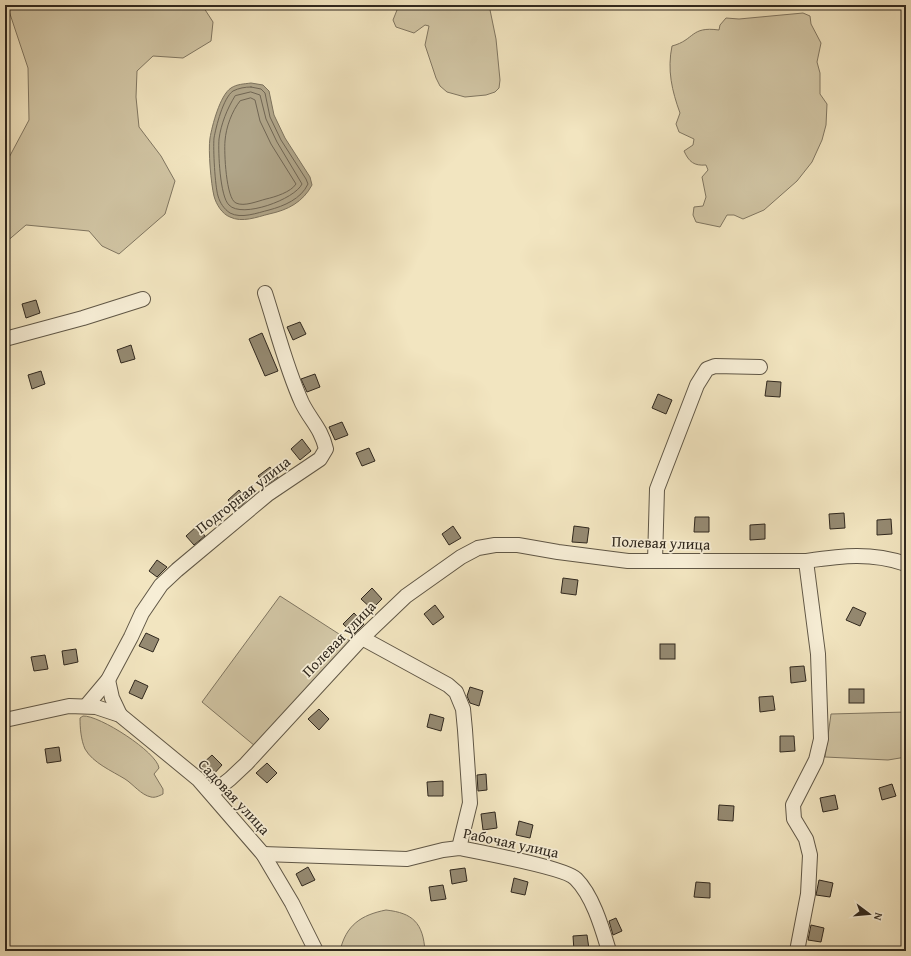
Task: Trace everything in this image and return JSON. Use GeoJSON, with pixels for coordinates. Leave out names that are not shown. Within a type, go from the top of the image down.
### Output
{"type":"FeatureCollection","features":[{"type":"Feature","properties":{"kind":"street","name":"Подгорная улица"},"geometry":{"type":"LineString","coordinates":[[87,706],[108,680],[132,637],[142,613],[161,586],[177,570],[268,494],[320,459],[326,449],[318,426],[303,405],[265,293]]}},
{"type":"Feature","properties":{"kind":"street"},"geometry":{"type":"LineString","coordinates":[[5,339],[83,318],[143,299]]}},
{"type":"Feature","properties":{"kind":"street"},"geometry":{"type":"LineString","coordinates":[[656,561],[657,489],[697,385],[706,369],[715,366],[760,367]]}},
{"type":"Feature","properties":{"kind":"street","name":"Полевая улица"},"geometry":{"type":"LineString","coordinates":[[212,793],[230,780],[246,764],[362,638],[406,596],[461,557],[478,548],[495,545],[518,545],[620,560],[656,561],[806,561],[848,555],[881,556],[906,564]]}},
{"type":"Feature","properties":{"kind":"street"},"geometry":{"type":"LineString","coordinates":[[797,951],[808,894],[810,855],[806,839],[794,819],[793,805],[816,760],[821,739],[818,654],[806,561]]}},
{"type":"Feature","properties":{"kind":"street"},"geometry":{"type":"LineString","coordinates":[[362,638],[448,685],[456,692],[463,709],[465,723],[470,803],[459,848]]}},
{"type":"Feature","properties":{"kind":"street"},"geometry":{"type":"LineString","coordinates":[[108,680],[112,698],[120,715]]}},
{"type":"Feature","properties":{"kind":"street","name":"Садовая улица"},"geometry":{"type":"LineString","coordinates":[[5,720],[55,708],[87,706],[104,709],[120,715],[198,779],[212,793],[263,854],[292,903],[316,951]]}},
{"type":"Feature","properties":{"kind":"street","name":"Рабочая улица"},"geometry":{"type":"LineString","coordinates":[[263,854],[407,859],[443,850],[459,848],[560,870],[576,878],[592,903],[609,951]]}},
{"type":"Feature","properties":{"kind":"shaded area"},"geometry":{"type":"Polygon","coordinates":[[[7,5],[202,5],[213,22],[211,41],[183,58],[153,56],[137,71],[136,97],[139,127],[161,156],[175,181],[165,214],[119,254],[102,246],[89,231],[26,225],[5,243],[5,165],[29,120],[28,68],[7,5]]]}},
{"type":"Feature","properties":{"kind":"shaded area"},"geometry":{"type":"Polygon","coordinates":[[[399,5],[489,5],[496,39],[500,80],[499,88],[495,92],[486,95],[465,97],[447,92],[440,86],[436,78],[425,45],[429,26],[425,25],[414,33],[396,27],[393,20],[399,5]]]}},
{"type":"Feature","properties":{"kind":"shaded area"},"geometry":{"type":"Polygon","coordinates":[[[803,13],[810,16],[811,24],[821,43],[817,62],[820,73],[820,94],[827,104],[826,125],[822,140],[812,162],[797,181],[764,210],[743,219],[734,215],[727,215],[720,227],[696,222],[693,215],[694,207],[703,206],[706,197],[702,177],[708,170],[706,165],[695,164],[688,158],[684,151],[693,145],[694,139],[679,132],[676,124],[680,113],[670,72],[672,46],[697,32],[710,29],[719,30],[720,25],[726,18],[739,19],[803,13]]]}},
{"type":"Feature","properties":{"kind":"shaded area"},"geometry":{"type":"Polygon","coordinates":[[[280,596],[353,643],[255,746],[202,702],[280,596]]]}},
{"type":"Feature","properties":{"kind":"shaded area"},"geometry":{"type":"Polygon","coordinates":[[[906,712],[906,757],[888,760],[825,757],[831,714],[906,712]]]}},
{"type":"Feature","properties":{"kind":"shaded area"},"geometry":{"type":"Polygon","coordinates":[[[83,716],[91,717],[114,728],[149,753],[156,761],[159,768],[154,774],[163,789],[163,794],[154,797],[147,796],[88,754],[85,749],[81,730],[80,718],[83,716]]]}},
{"type":"Feature","properties":{"kind":"shaded area"},"geometry":{"type":"Polygon","coordinates":[[[386,910],[403,914],[415,921],[422,933],[425,951],[340,951],[346,934],[356,923],[362,918],[386,910]]]}},
{"type":"Feature","properties":{"kind":"water"},"geometry":{"type":"Polygon","coordinates":[[[251,83],[263,85],[269,91],[274,115],[285,138],[310,177],[312,185],[299,201],[289,208],[255,218],[235,219],[224,214],[215,199],[211,176],[209,143],[217,111],[223,97],[231,88],[241,84],[251,83]]]}},
{"type":"Feature","properties":{"kind":"building"},"geometry":{"type":"Polygon","coordinates":[[[36,300],[40,313],[26,318],[22,304],[36,300]]]}},
{"type":"Feature","properties":{"kind":"building"},"geometry":{"type":"Polygon","coordinates":[[[300,322],[306,334],[293,340],[287,327],[300,322]]]}},
{"type":"Feature","properties":{"kind":"building"},"geometry":{"type":"Polygon","coordinates":[[[262,333],[278,371],[265,376],[249,339],[262,333]]]}},
{"type":"Feature","properties":{"kind":"building"},"geometry":{"type":"Polygon","coordinates":[[[131,345],[135,359],[121,363],[117,350],[131,345]]]}},
{"type":"Feature","properties":{"kind":"building"},"geometry":{"type":"Polygon","coordinates":[[[41,371],[45,384],[32,389],[28,375],[41,371]]]}},
{"type":"Feature","properties":{"kind":"building"},"geometry":{"type":"Polygon","coordinates":[[[315,374],[320,387],[307,392],[301,379],[315,374]]]}},
{"type":"Feature","properties":{"kind":"building"},"geometry":{"type":"Polygon","coordinates":[[[767,381],[781,382],[780,397],[765,396],[767,381]]]}},
{"type":"Feature","properties":{"kind":"building"},"geometry":{"type":"Polygon","coordinates":[[[658,394],[672,400],[666,414],[652,408],[658,394]]]}},
{"type":"Feature","properties":{"kind":"building"},"geometry":{"type":"Polygon","coordinates":[[[342,422],[348,435],[335,440],[329,427],[342,422]]]}},
{"type":"Feature","properties":{"kind":"building"},"geometry":{"type":"Polygon","coordinates":[[[302,439],[311,451],[300,460],[291,449],[302,439]]]}},
{"type":"Feature","properties":{"kind":"building"},"geometry":{"type":"Polygon","coordinates":[[[369,448],[375,461],[362,466],[356,453],[369,448]]]}},
{"type":"Feature","properties":{"kind":"building"},"geometry":{"type":"Polygon","coordinates":[[[270,467],[278,477],[266,485],[258,476],[270,467]]]}},
{"type":"Feature","properties":{"kind":"building"},"geometry":{"type":"Polygon","coordinates":[[[239,490],[247,500],[236,510],[228,500],[239,490]]]}},
{"type":"Feature","properties":{"kind":"building"},"geometry":{"type":"Polygon","coordinates":[[[844,513],[845,528],[830,529],[829,514],[844,513]]]}},
{"type":"Feature","properties":{"kind":"building"},"geometry":{"type":"Polygon","coordinates":[[[695,517],[709,517],[709,532],[694,532],[695,517]]]}},
{"type":"Feature","properties":{"kind":"building"},"geometry":{"type":"Polygon","coordinates":[[[891,519],[892,534],[877,535],[877,520],[891,519]]]}},
{"type":"Feature","properties":{"kind":"building"},"geometry":{"type":"Polygon","coordinates":[[[765,524],[765,539],[750,540],[750,525],[765,524]]]}},
{"type":"Feature","properties":{"kind":"building"},"geometry":{"type":"Polygon","coordinates":[[[197,526],[205,536],[194,545],[186,536],[197,526]]]}},
{"type":"Feature","properties":{"kind":"building"},"geometry":{"type":"Polygon","coordinates":[[[453,526],[461,538],[449,545],[442,534],[453,526]]]}},
{"type":"Feature","properties":{"kind":"building"},"geometry":{"type":"Polygon","coordinates":[[[574,526],[589,528],[587,543],[572,542],[574,526]]]}},
{"type":"Feature","properties":{"kind":"building"},"geometry":{"type":"Polygon","coordinates":[[[157,560],[167,567],[157,577],[149,571],[157,560]]]}},
{"type":"Feature","properties":{"kind":"building"},"geometry":{"type":"Polygon","coordinates":[[[563,578],[578,580],[576,595],[561,593],[563,578]]]}},
{"type":"Feature","properties":{"kind":"building"},"geometry":{"type":"Polygon","coordinates":[[[372,588],[382,599],[372,609],[361,599],[372,588]]]}},
{"type":"Feature","properties":{"kind":"building"},"geometry":{"type":"Polygon","coordinates":[[[435,605],[444,617],[433,625],[424,614],[435,605]]]}},
{"type":"Feature","properties":{"kind":"building"},"geometry":{"type":"Polygon","coordinates":[[[853,607],[866,613],[860,626],[846,620],[853,607]]]}},
{"type":"Feature","properties":{"kind":"building"},"geometry":{"type":"Polygon","coordinates":[[[354,613],[364,624],[354,634],[343,624],[354,613]]]}},
{"type":"Feature","properties":{"kind":"building"},"geometry":{"type":"Polygon","coordinates":[[[146,633],[159,639],[153,652],[139,646],[146,633]]]}},
{"type":"Feature","properties":{"kind":"building"},"geometry":{"type":"Polygon","coordinates":[[[660,644],[675,644],[675,659],[660,659],[660,644]]]}},
{"type":"Feature","properties":{"kind":"building"},"geometry":{"type":"Polygon","coordinates":[[[76,649],[78,662],[64,665],[62,651],[76,649]]]}},
{"type":"Feature","properties":{"kind":"building"},"geometry":{"type":"Polygon","coordinates":[[[45,655],[48,669],[34,671],[31,657],[45,655]]]}},
{"type":"Feature","properties":{"kind":"building"},"geometry":{"type":"Polygon","coordinates":[[[804,666],[806,681],[791,683],[790,667],[804,666]]]}},
{"type":"Feature","properties":{"kind":"building"},"geometry":{"type":"Polygon","coordinates":[[[135,680],[148,686],[142,699],[129,693],[135,680]]]}},
{"type":"Feature","properties":{"kind":"building"},"geometry":{"type":"Polygon","coordinates":[[[470,687],[483,691],[479,706],[470,703],[467,696],[470,687]]]}},
{"type":"Feature","properties":{"kind":"building"},"geometry":{"type":"Polygon","coordinates":[[[849,689],[864,689],[864,703],[849,703],[849,689]]]}},
{"type":"Feature","properties":{"kind":"building"},"geometry":{"type":"Polygon","coordinates":[[[773,696],[775,710],[760,712],[759,697],[773,696]]]}},
{"type":"Feature","properties":{"kind":"building"},"geometry":{"type":"Polygon","coordinates":[[[319,709],[329,719],[319,730],[308,719],[319,709]]]}},
{"type":"Feature","properties":{"kind":"building"},"geometry":{"type":"Polygon","coordinates":[[[430,714],[444,718],[441,731],[427,727],[430,714]]]}},
{"type":"Feature","properties":{"kind":"building"},"geometry":{"type":"Polygon","coordinates":[[[780,736],[794,736],[795,751],[780,752],[780,736]]]}},
{"type":"Feature","properties":{"kind":"building"},"geometry":{"type":"Polygon","coordinates":[[[59,747],[61,761],[47,763],[45,749],[59,747]]]}},
{"type":"Feature","properties":{"kind":"building"},"geometry":{"type":"Polygon","coordinates":[[[212,755],[222,765],[212,776],[201,765],[212,755]]]}},
{"type":"Feature","properties":{"kind":"building"},"geometry":{"type":"Polygon","coordinates":[[[267,763],[277,773],[267,783],[256,773],[267,763]]]}},
{"type":"Feature","properties":{"kind":"building"},"geometry":{"type":"Polygon","coordinates":[[[486,774],[487,790],[478,791],[477,775],[486,774]]]}},
{"type":"Feature","properties":{"kind":"building"},"geometry":{"type":"Polygon","coordinates":[[[443,781],[443,796],[428,796],[427,782],[443,781]]]}},
{"type":"Feature","properties":{"kind":"building"},"geometry":{"type":"Polygon","coordinates":[[[892,784],[896,796],[882,800],[879,788],[892,784]]]}},
{"type":"Feature","properties":{"kind":"building"},"geometry":{"type":"Polygon","coordinates":[[[835,795],[838,809],[823,812],[820,798],[835,795]]]}},
{"type":"Feature","properties":{"kind":"building"},"geometry":{"type":"Polygon","coordinates":[[[719,805],[734,806],[733,821],[718,820],[719,805]]]}},
{"type":"Feature","properties":{"kind":"building"},"geometry":{"type":"Polygon","coordinates":[[[495,812],[497,828],[483,830],[481,814],[495,812]]]}},
{"type":"Feature","properties":{"kind":"building"},"geometry":{"type":"Polygon","coordinates":[[[519,821],[533,825],[530,838],[516,835],[519,821]]]}},
{"type":"Feature","properties":{"kind":"building"},"geometry":{"type":"Polygon","coordinates":[[[308,867],[315,880],[302,886],[296,874],[308,867]]]}},
{"type":"Feature","properties":{"kind":"building"},"geometry":{"type":"Polygon","coordinates":[[[465,868],[467,881],[452,884],[450,870],[465,868]]]}},
{"type":"Feature","properties":{"kind":"building"},"geometry":{"type":"Polygon","coordinates":[[[514,878],[528,882],[525,895],[511,892],[514,878]]]}},
{"type":"Feature","properties":{"kind":"building"},"geometry":{"type":"Polygon","coordinates":[[[819,880],[833,883],[830,897],[816,895],[819,880]]]}},
{"type":"Feature","properties":{"kind":"building"},"geometry":{"type":"Polygon","coordinates":[[[696,882],[710,883],[710,898],[694,897],[696,882]]]}},
{"type":"Feature","properties":{"kind":"building"},"geometry":{"type":"Polygon","coordinates":[[[443,885],[446,899],[431,901],[429,887],[443,885]]]}},
{"type":"Feature","properties":{"kind":"building"},"geometry":{"type":"Polygon","coordinates":[[[616,918],[622,931],[613,935],[609,921],[616,918]]]}},
{"type":"Feature","properties":{"kind":"building"},"geometry":{"type":"Polygon","coordinates":[[[811,925],[824,928],[821,942],[808,940],[811,925]]]}},
{"type":"Feature","properties":{"kind":"building"},"geometry":{"type":"Polygon","coordinates":[[[587,935],[589,949],[574,951],[573,936],[587,935]]]}}]}
